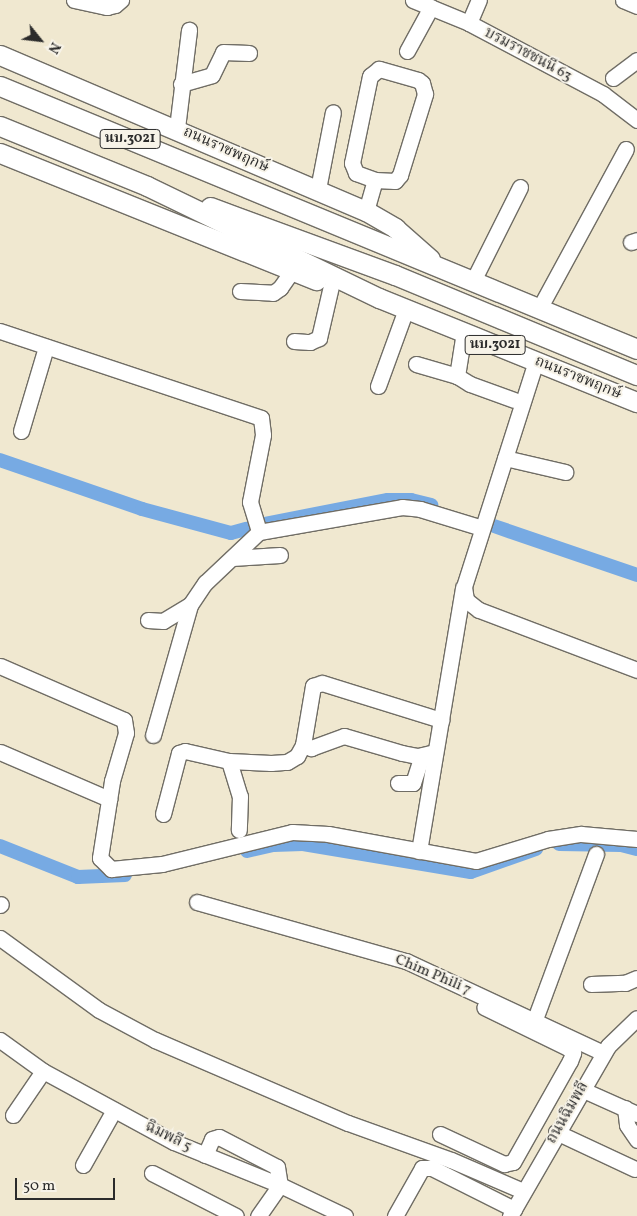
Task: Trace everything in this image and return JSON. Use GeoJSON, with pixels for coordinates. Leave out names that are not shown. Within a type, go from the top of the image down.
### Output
{"type":"FeatureCollection","features":[{"type":"Feature","properties":{"kind":"main road","name":"ถนนราชพฤกษ์"},"geometry":{"type":"LineString","coordinates":[[0,55],[177,128],[366,211],[396,228],[439,267]]}},
{"type":"Feature","properties":{"kind":"main road","name":"ถนนราชพฤกษ์"},"geometry":{"type":"LineString","coordinates":[[0,86],[637,349]]}},
{"type":"Feature","properties":{"kind":"main road","name":"ถนนราชพฤกษ์"},"geometry":{"type":"LineString","coordinates":[[0,126],[147,186],[379,298],[637,402]]}},
{"type":"Feature","properties":{"kind":"main road","name":"ถนนราชพฤกษ์"},"geometry":{"type":"LineString","coordinates":[[0,152],[292,271],[331,286],[379,298]]}},
{"type":"Feature","properties":{"kind":"main road"},"geometry":{"type":"LineString","coordinates":[[147,186],[253,221],[550,338],[637,375]]}},
{"type":"Feature","properties":{"kind":"main road"},"geometry":{"type":"LineString","coordinates":[[604,336],[637,342]]}},
{"type":"Feature","properties":{"kind":"main road"},"geometry":{"type":"LineString","coordinates":[[611,392],[637,409]]}},
{"type":"Feature","properties":{"kind":"street"},"geometry":{"type":"LineString","coordinates":[[74,0],[115,6],[121,0]]}},
{"type":"Feature","properties":{"kind":"street"},"geometry":{"type":"LineString","coordinates":[[469,23],[478,0]]}},
{"type":"Feature","properties":{"kind":"street"},"geometry":{"type":"LineString","coordinates":[[623,0],[637,6]]}},
{"type":"Feature","properties":{"kind":"street"},"geometry":{"type":"LineString","coordinates":[[407,51],[421,2]]}},
{"type":"Feature","properties":{"kind":"street","name":"บรมราชชนนี 63"},"geometry":{"type":"LineString","coordinates":[[421,2],[469,23],[602,94],[637,120]]}},
{"type":"Feature","properties":{"kind":"street"},"geometry":{"type":"LineString","coordinates":[[177,128],[189,30]]}},
{"type":"Feature","properties":{"kind":"street"},"geometry":{"type":"LineString","coordinates":[[181,84],[212,75],[223,52],[248,53]]}},
{"type":"Feature","properties":{"kind":"street"},"geometry":{"type":"LineString","coordinates":[[613,78],[637,60]]}},
{"type":"Feature","properties":{"kind":"street"},"geometry":{"type":"LineString","coordinates":[[379,69],[418,80],[422,83],[425,94],[400,175],[394,181],[375,180],[356,173],[352,162],[370,76],[379,69]]}},
{"type":"Feature","properties":{"kind":"street"},"geometry":{"type":"LineString","coordinates":[[318,190],[333,112]]}},
{"type":"Feature","properties":{"kind":"street"},"geometry":{"type":"LineString","coordinates":[[540,309],[626,149]]}},
{"type":"Feature","properties":{"kind":"street"},"geometry":{"type":"LineString","coordinates":[[366,211],[375,180]]}},
{"type":"Feature","properties":{"kind":"street"},"geometry":{"type":"LineString","coordinates":[[473,281],[520,187]]}},
{"type":"Feature","properties":{"kind":"street"},"geometry":{"type":"LineString","coordinates":[[240,291],[273,293],[292,271]]}},
{"type":"Feature","properties":{"kind":"street"},"geometry":{"type":"LineString","coordinates":[[294,341],[310,342],[319,338],[331,286]]}},
{"type":"Feature","properties":{"kind":"street"},"geometry":{"type":"LineString","coordinates":[[378,386],[406,309]]}},
{"type":"Feature","properties":{"kind":"street"},"geometry":{"type":"LineString","coordinates":[[0,331],[261,418],[263,435],[250,502],[259,532]]}},
{"type":"Feature","properties":{"kind":"street"},"geometry":{"type":"LineString","coordinates":[[457,376],[464,332]]}},
{"type":"Feature","properties":{"kind":"street"},"geometry":{"type":"LineString","coordinates":[[21,431],[46,347]]}},
{"type":"Feature","properties":{"kind":"street"},"geometry":{"type":"LineString","coordinates":[[398,782],[413,783],[429,754],[441,720],[464,586],[536,361]]}},
{"type":"Feature","properties":{"kind":"street"},"geometry":{"type":"LineString","coordinates":[[416,364],[457,376],[470,384],[514,400]]}},
{"type":"Feature","properties":{"kind":"street"},"geometry":{"type":"LineString","coordinates":[[505,458],[565,472]]}},
{"type":"Feature","properties":{"kind":"street"},"geometry":{"type":"LineString","coordinates":[[153,735],[190,605],[205,583],[259,532],[402,508],[420,509],[482,528]]}},
{"type":"Feature","properties":{"kind":"street"},"geometry":{"type":"LineString","coordinates":[[232,558],[280,555]]}},
{"type":"Feature","properties":{"kind":"street"},"geometry":{"type":"LineString","coordinates":[[464,586],[466,600],[479,610],[637,670]]}},
{"type":"Feature","properties":{"kind":"street"},"geometry":{"type":"LineString","coordinates":[[148,620],[163,621],[190,605]]}},
{"type":"Feature","properties":{"kind":"street"},"geometry":{"type":"LineString","coordinates":[[0,666],[124,720],[126,733],[109,799],[100,858],[111,870],[162,864],[292,832],[328,834],[476,861],[548,839],[581,834],[637,839]]}},
{"type":"Feature","properties":{"kind":"street"},"geometry":{"type":"LineString","coordinates":[[163,814],[179,753],[185,751],[229,761],[287,762],[297,756],[303,745],[313,686],[322,683],[441,720]]}},
{"type":"Feature","properties":{"kind":"street"},"geometry":{"type":"LineString","coordinates":[[303,745],[311,748],[344,736],[402,753],[429,754]]}},
{"type":"Feature","properties":{"kind":"street"},"geometry":{"type":"LineString","coordinates":[[0,752],[109,799]]}},
{"type":"Feature","properties":{"kind":"street"},"geometry":{"type":"LineString","coordinates":[[420,851],[429,754]]}},
{"type":"Feature","properties":{"kind":"street"},"geometry":{"type":"LineString","coordinates":[[229,761],[240,796],[239,830]]}},
{"type":"Feature","properties":{"kind":"street"},"geometry":{"type":"LineString","coordinates":[[535,1019],[596,854]]}},
{"type":"Feature","properties":{"kind":"street","name":"Chim Phili 7"},"geometry":{"type":"LineString","coordinates":[[197,902],[406,960],[535,1019],[603,1053]]}},
{"type":"Feature","properties":{"kind":"street"},"geometry":{"type":"LineString","coordinates":[[0,938],[99,1010],[155,1040],[331,1116],[523,1191]]}},
{"type":"Feature","properties":{"kind":"street"},"geometry":{"type":"LineString","coordinates":[[591,984],[625,982],[637,978]]}},
{"type":"Feature","properties":{"kind":"street"},"geometry":{"type":"LineString","coordinates":[[479,1004],[573,1053],[513,1162]]}},
{"type":"Feature","properties":{"kind":"street","name":"ถนนฉิมพลี"},"geometry":{"type":"LineString","coordinates":[[512,1213],[556,1132],[603,1053],[637,1018]]}},
{"type":"Feature","properties":{"kind":"street","name":"ฉิมพลี 5"},"geometry":{"type":"LineString","coordinates":[[0,1040],[43,1071],[114,1110],[205,1155],[280,1185],[345,1216]]}},
{"type":"Feature","properties":{"kind":"street"},"geometry":{"type":"LineString","coordinates":[[13,1115],[43,1071]]}},
{"type":"Feature","properties":{"kind":"street"},"geometry":{"type":"LineString","coordinates":[[581,1089],[631,1111],[627,1125],[637,1140]]}},
{"type":"Feature","properties":{"kind":"street"},"geometry":{"type":"LineString","coordinates":[[83,1164],[114,1110]]}},
{"type":"Feature","properties":{"kind":"street"},"geometry":{"type":"LineString","coordinates":[[556,1132],[634,1169]]}},
{"type":"Feature","properties":{"kind":"street"},"geometry":{"type":"LineString","coordinates":[[440,1134],[504,1164],[513,1162],[533,1174]]}},
{"type":"Feature","properties":{"kind":"street"},"geometry":{"type":"LineString","coordinates":[[205,1155],[212,1139],[219,1137],[272,1164],[280,1174],[280,1185],[258,1216]]}},
{"type":"Feature","properties":{"kind":"street"},"geometry":{"type":"LineString","coordinates":[[396,1216],[422,1168],[432,1168],[512,1213]]}},
{"type":"Feature","properties":{"kind":"street"},"geometry":{"type":"LineString","coordinates":[[152,1172],[236,1216]]}},
{"type":"Feature","properties":{"kind":"waterway"},"geometry":{"type":"LineString","coordinates":[[0,460],[142,509],[231,533],[246,529]]}},
{"type":"Feature","properties":{"kind":"waterway"},"geometry":{"type":"LineString","coordinates":[[264,524],[388,500],[411,500],[431,505]]}},
{"type":"Feature","properties":{"kind":"waterway"},"geometry":{"type":"LineString","coordinates":[[494,526],[637,575]]}},
{"type":"Feature","properties":{"kind":"waterway"},"geometry":{"type":"LineString","coordinates":[[247,851],[273,845],[303,844],[471,872],[536,849]]}},
{"type":"Feature","properties":{"kind":"waterway"},"geometry":{"type":"LineString","coordinates":[[559,844],[621,845],[637,849]]}},
{"type":"Feature","properties":{"kind":"waterway"},"geometry":{"type":"LineString","coordinates":[[0,846],[78,877],[125,875]]}}]}
